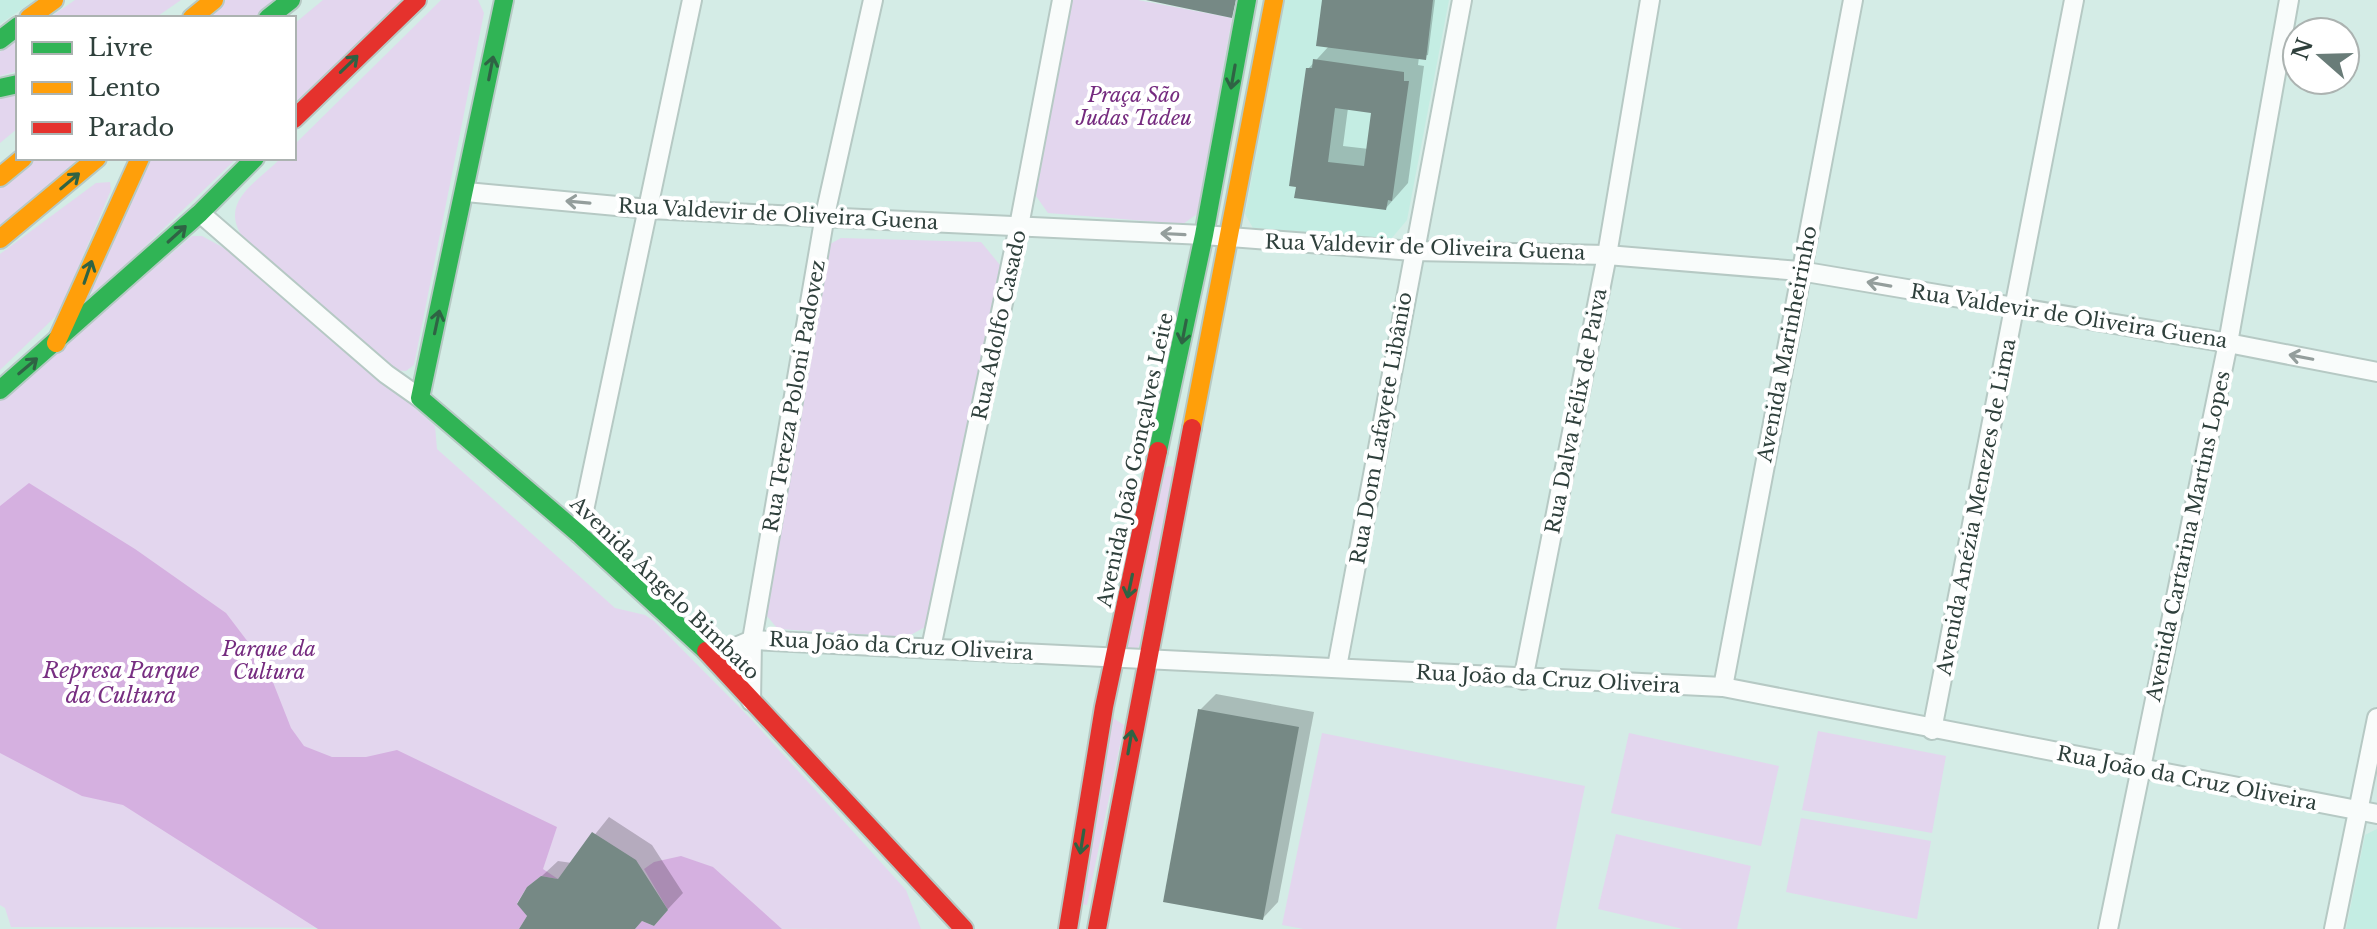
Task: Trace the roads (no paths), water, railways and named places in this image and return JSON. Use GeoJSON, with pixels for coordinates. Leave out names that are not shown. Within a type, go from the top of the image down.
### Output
{"type":"FeatureCollection","features":[{"type":"Feature","properties":{"kind":"main road"},"geometry":{"type":"LineString","coordinates":[[32,16],[54,0]]}},
{"type":"Feature","properties":{"kind":"main road"},"geometry":{"type":"LineString","coordinates":[[271,16],[291,0]]}},
{"type":"Feature","properties":{"kind":"main road"},"geometry":{"type":"LineString","coordinates":[[296,117],[417,0]]}},
{"type":"Feature","properties":{"kind":"main road"},"geometry":{"type":"LineString","coordinates":[[490,0],[498,33]]}},
{"type":"Feature","properties":{"kind":"main road"},"geometry":{"type":"LineString","coordinates":[[420,398],[466,192],[504,0]]}},
{"type":"Feature","properties":{"kind":"main road","name":"Avenida João Gonçalves Leite"},"geometry":{"type":"LineString","coordinates":[[1068,929],[1104,707],[1160,453],[1247,0]]}},
{"type":"Feature","properties":{"kind":"main road"},"geometry":{"type":"LineString","coordinates":[[1097,929],[1136,712],[1189,460],[1274,0]]}},
{"type":"Feature","properties":{"kind":"main road"},"geometry":{"type":"LineString","coordinates":[[1243,21],[1269,25]]}},
{"type":"Feature","properties":{"kind":"main road"},"geometry":{"type":"LineString","coordinates":[[0,40],[16,28]]}},
{"type":"Feature","properties":{"kind":"main road"},"geometry":{"type":"LineString","coordinates":[[0,177],[21,160]]}},
{"type":"Feature","properties":{"kind":"main road"},"geometry":{"type":"LineString","coordinates":[[0,239],[95,160]]}},
{"type":"Feature","properties":{"kind":"main road"},"geometry":{"type":"LineString","coordinates":[[56,343],[77,304],[94,256],[139,160]]}},
{"type":"Feature","properties":{"kind":"main road"},"geometry":{"type":"LineString","coordinates":[[0,390],[200,213],[253,160]]}},
{"type":"Feature","properties":{"kind":"main road","name":"Avenida Ângelo Bimbato"},"geometry":{"type":"LineString","coordinates":[[420,398],[579,534],[712,657],[964,929]]}},
{"type":"Feature","properties":{"kind":"main road"},"geometry":{"type":"LineString","coordinates":[[1160,453],[1189,460]]}},
{"type":"Feature","properties":{"kind":"main road"},"geometry":{"type":"LineString","coordinates":[[1104,707],[1136,712]]}},
{"type":"Feature","properties":{"kind":"street"},"geometry":{"type":"LineString","coordinates":[[579,534],[692,0]]}},
{"type":"Feature","properties":{"kind":"street","name":"Rua Tereza Poloni Padovez"},"geometry":{"type":"LineString","coordinates":[[751,701],[752,640],[825,215],[873,0]]}},
{"type":"Feature","properties":{"kind":"street","name":"Rua Adolfo Casado"},"geometry":{"type":"LineString","coordinates":[[931,648],[1019,226],[1062,0]]}},
{"type":"Feature","properties":{"kind":"street","name":"Rua Dom Lafayete Libânio"},"geometry":{"type":"LineString","coordinates":[[1337,667],[1462,0]]}},
{"type":"Feature","properties":{"kind":"street","name":"Rua Dalva Félix de Paiva"},"geometry":{"type":"LineString","coordinates":[[1523,680],[1607,255],[1650,0]]}},
{"type":"Feature","properties":{"kind":"street","name":"Avenida Marinheirinho"},"geometry":{"type":"LineString","coordinates":[[1723,687],[1853,0]]}},
{"type":"Feature","properties":{"kind":"street","name":"Avenida Anézia Menezes de Lima"},"geometry":{"type":"LineString","coordinates":[[1932,730],[2074,0]]}},
{"type":"Feature","properties":{"kind":"street","name":"Avenida Cartarina Martins Lopes"},"geometry":{"type":"LineString","coordinates":[[2108,929],[2228,343],[2289,0]]}},
{"type":"Feature","properties":{"kind":"street","name":"Rua Valdevir de Oliveira Guena"},"geometry":{"type":"LineString","coordinates":[[466,192],[649,209],[1204,235],[1413,251],[1607,255],[1800,271],[2228,343],[2377,372]]}},
{"type":"Feature","properties":{"kind":"street","name":"Avenida Ângelo Bimbato"},"geometry":{"type":"LineString","coordinates":[[200,213],[386,374],[420,398]]}},
{"type":"Feature","properties":{"kind":"street","name":"Rua João da Cruz Oliveira"},"geometry":{"type":"LineString","coordinates":[[712,657],[752,640],[1115,655],[1523,680],[1723,687],[1932,730],[2368,812]]}},
{"type":"Feature","properties":{"kind":"street"},"geometry":{"type":"LineString","coordinates":[[2334,929],[2368,812],[2377,718]]}},
{"type":"Feature","properties":{"kind":"water","name":"Represa Parque da Cultura"},"geometry":{"type":"Polygon","coordinates":[[[29,483],[135,549],[226,613],[267,667],[291,728],[304,746],[332,757],[366,757],[397,750],[557,827],[543,869],[558,879],[541,876],[527,887],[517,903],[527,916],[519,929],[318,929],[123,805],[82,796],[0,753],[0,506],[29,483]]]}},
{"type":"Feature","properties":{"kind":"water"},"geometry":{"type":"Polygon","coordinates":[[[681,856],[713,867],[782,929],[635,929],[642,921],[654,926],[668,910],[644,869],[654,862],[681,856]]]}},
{"type":"Feature","properties":{"kind":"park label","name":"Praça São Judas Tadeu"},"geometry":{"type":"Point","coordinates":[1134,106]}},
{"type":"Feature","properties":{"kind":"park label","name":"Parque da Cultura"},"geometry":{"type":"Point","coordinates":[269,660]}}]}
